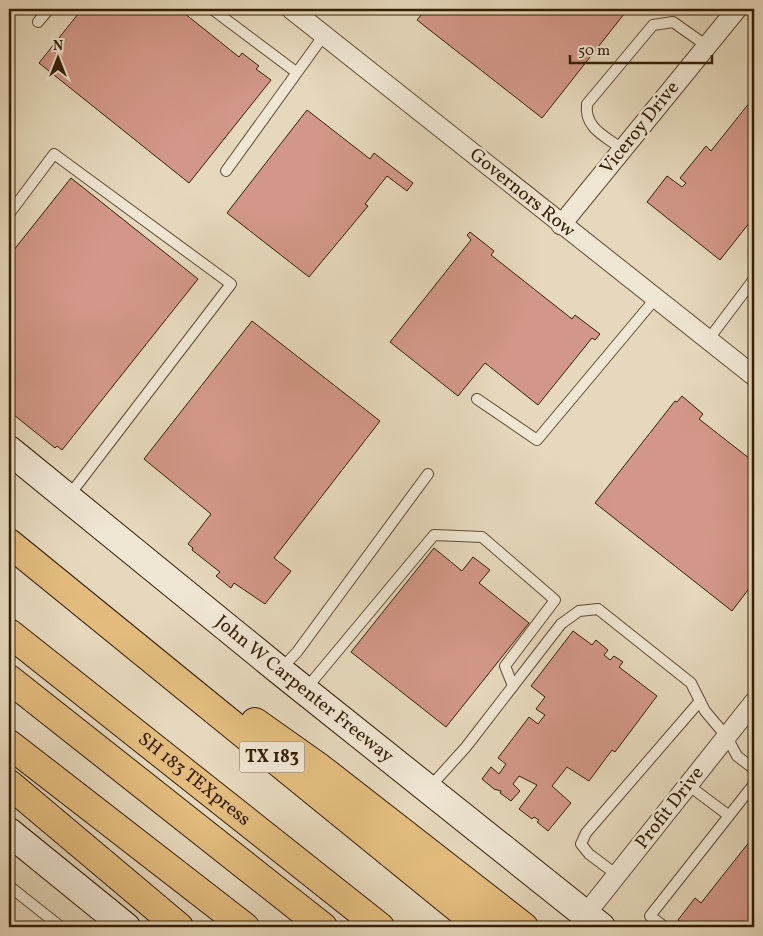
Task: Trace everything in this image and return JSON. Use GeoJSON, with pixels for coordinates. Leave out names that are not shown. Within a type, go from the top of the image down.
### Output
{"type":"FeatureCollection","features":[{"type":"Feature","properties":{"kind":"highway","name":"TX 183"},"geometry":{"type":"LineString","coordinates":[[9,544],[481,927]]}},
{"type":"Feature","properties":{"kind":"highway"},"geometry":{"type":"LineString","coordinates":[[63,587],[320,768],[524,927]]}},
{"type":"Feature","properties":{"kind":"highway","name":"SH 183 TEXpress"},"geometry":{"type":"LineString","coordinates":[[9,633],[380,927]]}},
{"type":"Feature","properties":{"kind":"highway","name":"SH 183 TEXpress"},"geometry":{"type":"LineString","coordinates":[[9,679],[323,927]]}},
{"type":"Feature","properties":{"kind":"highway"},"geometry":{"type":"LineString","coordinates":[[9,744],[245,927]]}},
{"type":"Feature","properties":{"kind":"highway"},"geometry":{"type":"LineString","coordinates":[[9,784],[179,927]]}},
{"type":"Feature","properties":{"kind":"main road","name":"John W Carpenter Freeway"},"geometry":{"type":"LineString","coordinates":[[9,450],[279,670],[593,921]]}},
{"type":"Feature","properties":{"kind":"main road"},"geometry":{"type":"LineString","coordinates":[[9,832],[126,927]]}},
{"type":"Feature","properties":{"kind":"street","name":"Governors Row"},"geometry":{"type":"LineString","coordinates":[[291,9],[561,225],[754,376]]}},
{"type":"Feature","properties":{"kind":"street","name":"Viceroy Drive"},"geometry":{"type":"LineString","coordinates":[[561,225],[737,9]]}},
{"type":"Feature","properties":{"kind":"street","name":"Profit Drive"},"geometry":{"type":"LineString","coordinates":[[593,921],[617,875],[754,702]]}},
{"type":"Feature","properties":{"kind":"lane"},"geometry":{"type":"LineString","coordinates":[[38,22],[49,9]]}},
{"type":"Feature","properties":{"kind":"lane"},"geometry":{"type":"LineString","coordinates":[[212,9],[296,72]]}},
{"type":"Feature","properties":{"kind":"lane"},"geometry":{"type":"LineString","coordinates":[[622,149],[589,124],[586,114],[587,104],[653,25],[673,22],[706,46]]}},
{"type":"Feature","properties":{"kind":"lane"},"geometry":{"type":"LineString","coordinates":[[226,170],[324,35]]}},
{"type":"Feature","properties":{"kind":"lane"},"geometry":{"type":"LineString","coordinates":[[9,214],[54,154],[232,284],[67,498]]}},
{"type":"Feature","properties":{"kind":"lane"},"geometry":{"type":"LineString","coordinates":[[708,340],[754,279]]}},
{"type":"Feature","properties":{"kind":"lane"},"geometry":{"type":"LineString","coordinates":[[477,399],[537,440],[656,298]]}},
{"type":"Feature","properties":{"kind":"lane"},"geometry":{"type":"LineString","coordinates":[[279,670],[297,652],[428,474]]}},
{"type":"Feature","properties":{"kind":"lane"},"geometry":{"type":"LineString","coordinates":[[304,690],[434,535],[482,537],[555,600],[505,666],[513,686]]}},
{"type":"Feature","properties":{"kind":"lane"},"geometry":{"type":"LineString","coordinates":[[428,789],[466,747],[561,624],[579,611],[598,609],[691,683],[705,711],[726,737],[737,756],[754,769]]}},
{"type":"Feature","properties":{"kind":"lane"},"geometry":{"type":"LineString","coordinates":[[617,875],[589,854],[581,844],[586,833],[700,701]]}},
{"type":"Feature","properties":{"kind":"lane"},"geometry":{"type":"LineString","coordinates":[[665,927],[650,916],[754,784]]}},
{"type":"Feature","properties":{"kind":"lane"},"geometry":{"type":"LineString","coordinates":[[688,785],[728,816]]}},
{"type":"Feature","properties":{"kind":"lane"},"geometry":{"type":"LineString","coordinates":[[9,886],[61,927]]}},
{"type":"Feature","properties":{"kind":"building"},"geometry":{"type":"Polygon","coordinates":[[[82,9],[179,9],[239,57],[242,53],[259,66],[256,69],[271,80],[189,183],[39,63],[82,9]]]}},
{"type":"Feature","properties":{"kind":"building"},"geometry":{"type":"Polygon","coordinates":[[[426,9],[628,9],[542,118],[417,20],[426,9]]]}},
{"type":"Feature","properties":{"kind":"building"},"geometry":{"type":"Polygon","coordinates":[[[754,97],[754,217],[720,260],[647,202],[667,176],[682,187],[686,183],[680,178],[706,146],[711,151],[754,97]]]}},
{"type":"Feature","properties":{"kind":"building"},"geometry":{"type":"Polygon","coordinates":[[[307,110],[370,159],[374,153],[413,183],[407,191],[387,176],[365,204],[368,206],[309,277],[227,213],[307,110]]]}},
{"type":"Feature","properties":{"kind":"building"},"geometry":{"type":"Polygon","coordinates":[[[71,178],[198,279],[62,450],[57,446],[55,448],[9,411],[9,256],[71,178]]]}},
{"type":"Feature","properties":{"kind":"building"},"geometry":{"type":"Polygon","coordinates":[[[470,232],[494,251],[491,255],[572,319],[575,315],[600,334],[595,340],[592,338],[538,405],[485,363],[458,396],[390,342],[471,240],[467,235],[470,232]]]}},
{"type":"Feature","properties":{"kind":"building"},"geometry":{"type":"Polygon","coordinates":[[[252,321],[380,421],[274,558],[291,571],[265,604],[234,583],[231,588],[216,576],[220,572],[192,550],[193,548],[188,544],[211,514],[144,459],[252,321]]]}},
{"type":"Feature","properties":{"kind":"building"},"geometry":{"type":"Polygon","coordinates":[[[682,396],[703,414],[699,419],[754,462],[754,582],[732,611],[595,503],[675,401],[677,402],[682,396]]]}},
{"type":"Feature","properties":{"kind":"building"},"geometry":{"type":"Polygon","coordinates":[[[434,548],[462,571],[473,557],[490,570],[479,583],[529,623],[446,727],[351,652],[434,548]]]}},
{"type":"Feature","properties":{"kind":"building"},"geometry":{"type":"Polygon","coordinates":[[[573,631],[592,645],[596,640],[608,650],[604,655],[610,660],[614,656],[623,662],[619,667],[657,696],[615,752],[612,750],[589,781],[567,767],[552,786],[571,803],[548,831],[537,822],[539,820],[534,817],[532,819],[519,809],[537,785],[519,776],[513,784],[520,791],[511,801],[500,793],[501,791],[494,789],[482,779],[491,767],[499,774],[506,764],[498,758],[529,717],[538,724],[545,715],[536,709],[545,697],[531,686],[573,631]]]}},
{"type":"Feature","properties":{"kind":"building"},"geometry":{"type":"Polygon","coordinates":[[[754,836],[754,927],[687,927],[678,920],[695,898],[701,903],[754,836]]]}}]}
